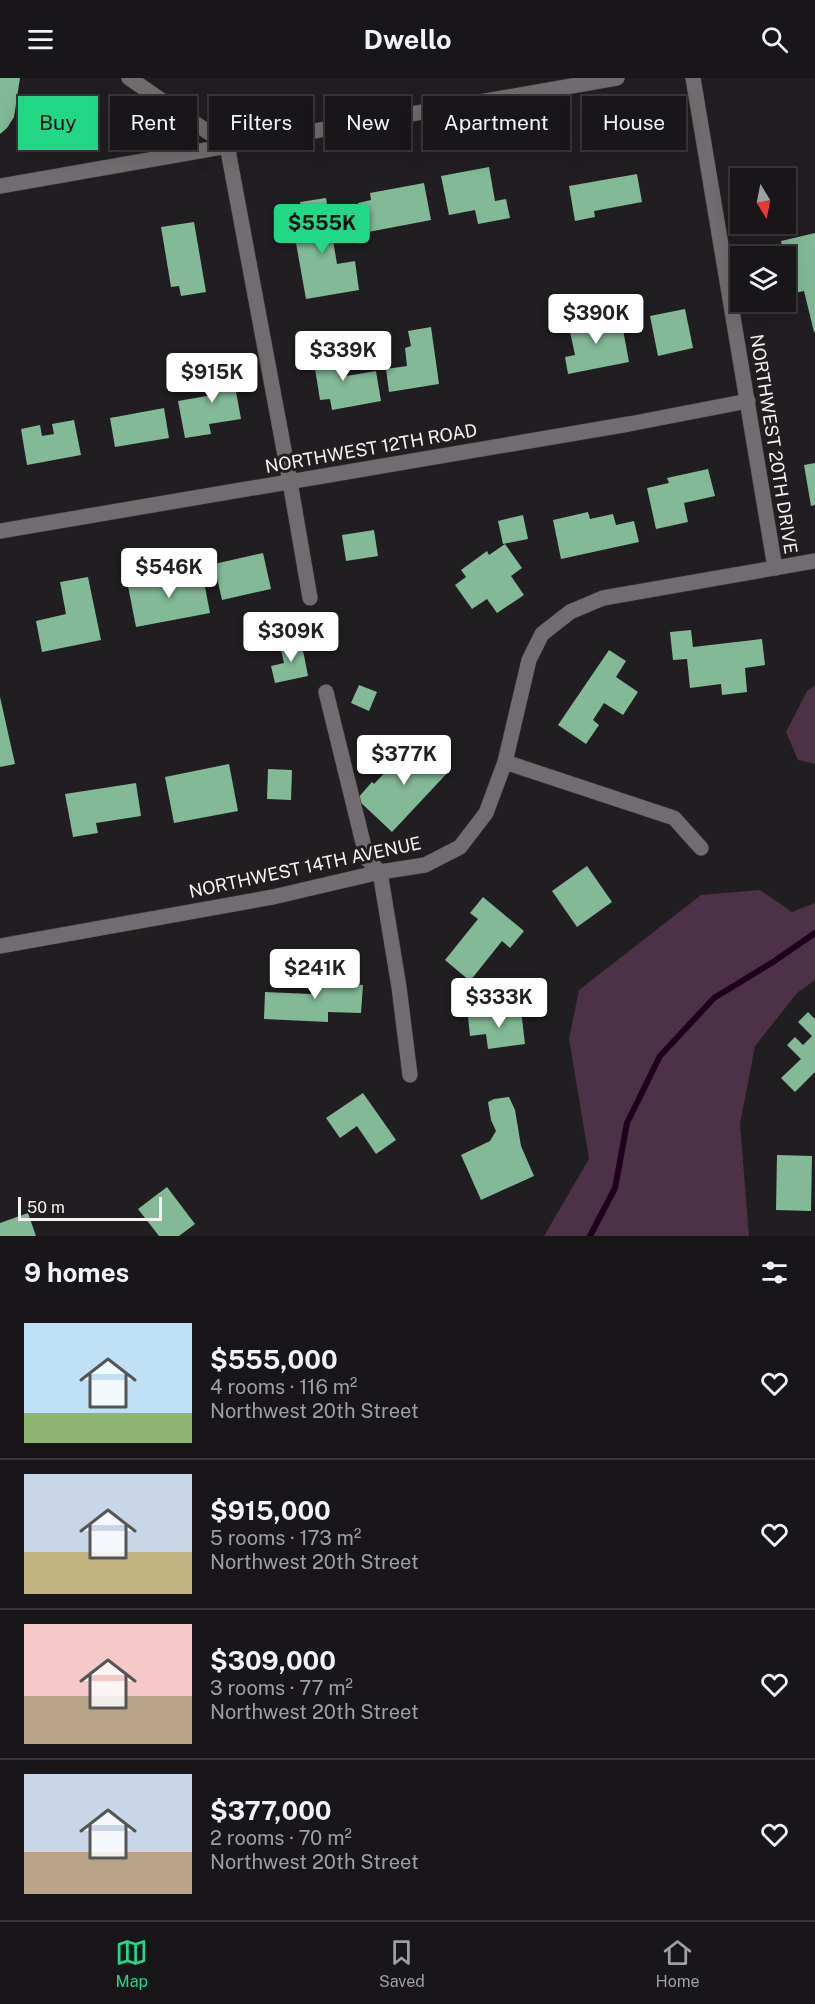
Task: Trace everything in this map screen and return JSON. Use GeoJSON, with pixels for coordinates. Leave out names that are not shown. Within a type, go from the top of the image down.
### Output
{"type":"FeatureCollection","features":[{"type":"Feature","properties":{"kind":"street"},"geometry":{"type":"LineString","coordinates":[[129,78],[209,133]]}},
{"type":"Feature","properties":{"kind":"street"},"geometry":{"type":"LineString","coordinates":[[313,130],[617,78]]}},
{"type":"Feature","properties":{"kind":"street","name":"NORTHWEST 20TH DRIVE"},"geometry":{"type":"LineString","coordinates":[[693,78],[775,568]]}},
{"type":"Feature","properties":{"kind":"street"},"geometry":{"type":"LineString","coordinates":[[0,186],[209,148]]}},
{"type":"Feature","properties":{"kind":"street"},"geometry":{"type":"LineString","coordinates":[[228,150],[310,598]]}},
{"type":"Feature","properties":{"kind":"street","name":"NORTHWEST 12TH ROAD"},"geometry":{"type":"LineString","coordinates":[[0,531],[628,424],[748,401]]}},
{"type":"Feature","properties":{"kind":"street","name":"NORTHWEST 14TH AVENUE"},"geometry":{"type":"LineString","coordinates":[[0,946],[273,897],[380,872],[425,865],[460,847],[486,813],[506,762],[529,660],[542,634],[570,612],[603,597],[815,561]]}},
{"type":"Feature","properties":{"kind":"street"},"geometry":{"type":"LineString","coordinates":[[326,692],[367,859],[380,872],[399,987],[410,1075]]}},
{"type":"Feature","properties":{"kind":"street"},"geometry":{"type":"LineString","coordinates":[[506,762],[674,818],[701,848]]}},
{"type":"Feature","properties":{"kind":"shaded area"},"geometry":{"type":"Polygon","coordinates":[[[815,685],[815,764],[798,760],[786,732],[807,691],[815,685]]]}},
{"type":"Feature","properties":{"kind":"shaded area"},"geometry":{"type":"Polygon","coordinates":[[[760,890],[792,912],[815,903],[815,980],[797,993],[755,1046],[740,1124],[749,1236],[544,1236],[589,1159],[569,1039],[579,990],[701,895],[760,890]]]}},
{"type":"Feature","properties":{"kind":"building"},"geometry":{"type":"Polygon","coordinates":[[[0,78],[20,78],[14,117],[0,134],[0,78]]]}},
{"type":"Feature","properties":{"kind":"building"},"geometry":{"type":"Polygon","coordinates":[[[489,167],[495,201],[506,199],[510,218],[478,224],[475,210],[449,215],[441,176],[489,167]]]}},
{"type":"Feature","properties":{"kind":"building"},"geometry":{"type":"Polygon","coordinates":[[[637,174],[642,202],[594,211],[595,217],[575,221],[569,186],[637,174]]]}},
{"type":"Feature","properties":{"kind":"building"},"geometry":{"type":"Polygon","coordinates":[[[424,183],[431,220],[363,233],[358,203],[371,200],[370,193],[424,183]]]}},
{"type":"Feature","properties":{"kind":"building"},"geometry":{"type":"Polygon","coordinates":[[[326,198],[337,264],[355,261],[359,290],[306,299],[296,243],[307,241],[300,202],[326,198]]]}},
{"type":"Feature","properties":{"kind":"building"},"geometry":{"type":"Polygon","coordinates":[[[194,222],[206,292],[181,296],[179,286],[171,287],[161,227],[194,222]]]}},
{"type":"Feature","properties":{"kind":"building"},"geometry":{"type":"Polygon","coordinates":[[[815,233],[815,332],[804,291],[796,293],[796,246],[782,246],[781,241],[815,233]]]}},
{"type":"Feature","properties":{"kind":"building"},"geometry":{"type":"Polygon","coordinates":[[[685,309],[693,348],[658,356],[650,316],[685,309]]]}},
{"type":"Feature","properties":{"kind":"building"},"geometry":{"type":"Polygon","coordinates":[[[609,314],[611,326],[622,324],[629,362],[568,374],[565,357],[575,355],[568,322],[609,314]]]}},
{"type":"Feature","properties":{"kind":"building"},"geometry":{"type":"Polygon","coordinates":[[[431,327],[439,384],[389,392],[386,369],[407,366],[405,348],[411,346],[408,331],[431,327]]]}},
{"type":"Feature","properties":{"kind":"building"},"geometry":{"type":"Polygon","coordinates":[[[334,346],[340,377],[376,371],[381,401],[332,410],[330,399],[320,400],[312,350],[334,346]]]}},
{"type":"Feature","properties":{"kind":"building"},"geometry":{"type":"Polygon","coordinates":[[[230,358],[241,419],[209,424],[211,434],[185,438],[178,401],[218,394],[213,361],[230,358]]]}},
{"type":"Feature","properties":{"kind":"building"},"geometry":{"type":"Polygon","coordinates":[[[164,408],[169,438],[115,447],[110,418],[164,408]]]}},
{"type":"Feature","properties":{"kind":"building"},"geometry":{"type":"Polygon","coordinates":[[[74,420],[81,455],[27,465],[21,429],[40,425],[42,436],[54,434],[52,424],[74,420]]]}},
{"type":"Feature","properties":{"kind":"building"},"geometry":{"type":"Polygon","coordinates":[[[815,463],[815,505],[811,506],[804,465],[815,463]]]}},
{"type":"Feature","properties":{"kind":"building"},"geometry":{"type":"Polygon","coordinates":[[[708,469],[715,496],[684,503],[688,522],[656,529],[647,488],[669,483],[667,478],[708,469]]]}},
{"type":"Feature","properties":{"kind":"building"},"geometry":{"type":"Polygon","coordinates":[[[588,512],[590,519],[613,514],[616,525],[634,521],[639,542],[561,559],[553,520],[588,512]]]}},
{"type":"Feature","properties":{"kind":"building"},"geometry":{"type":"Polygon","coordinates":[[[523,515],[528,539],[503,544],[498,521],[523,515]]]}},
{"type":"Feature","properties":{"kind":"building"},"geometry":{"type":"Polygon","coordinates":[[[374,530],[378,556],[346,561],[342,535],[374,530]]]}},
{"type":"Feature","properties":{"kind":"building"},"geometry":{"type":"Polygon","coordinates":[[[505,544],[522,568],[511,576],[524,595],[497,613],[487,599],[472,609],[455,585],[466,577],[461,570],[487,551],[489,555],[505,544]]]}},
{"type":"Feature","properties":{"kind":"building"},"geometry":{"type":"Polygon","coordinates":[[[263,553],[271,589],[222,600],[214,564],[263,553]]]}},
{"type":"Feature","properties":{"kind":"building"},"geometry":{"type":"Polygon","coordinates":[[[202,571],[210,613],[136,627],[128,586],[202,571]]]}},
{"type":"Feature","properties":{"kind":"building"},"geometry":{"type":"Polygon","coordinates":[[[88,577],[101,640],[42,652],[36,621],[66,614],[60,582],[88,577]]]}},
{"type":"Feature","properties":{"kind":"building"},"geometry":{"type":"Polygon","coordinates":[[[691,630],[693,647],[762,639],[765,665],[745,668],[747,692],[722,695],[721,684],[690,688],[687,659],[673,660],[670,632],[691,630]]]}},
{"type":"Feature","properties":{"kind":"building"},"geometry":{"type":"Polygon","coordinates":[[[301,640],[308,676],[275,683],[271,666],[284,663],[280,645],[301,640]]]}},
{"type":"Feature","properties":{"kind":"building"},"geometry":{"type":"Polygon","coordinates":[[[609,650],[626,661],[616,677],[638,692],[623,715],[604,703],[593,720],[599,725],[586,744],[558,725],[609,650]]]}},
{"type":"Feature","properties":{"kind":"building"},"geometry":{"type":"Polygon","coordinates":[[[359,685],[377,692],[369,711],[351,703],[359,685]]]}},
{"type":"Feature","properties":{"kind":"building"},"geometry":{"type":"Polygon","coordinates":[[[0,697],[15,764],[0,767],[0,697]]]}},
{"type":"Feature","properties":{"kind":"building"},"geometry":{"type":"Polygon","coordinates":[[[413,743],[428,757],[433,752],[451,769],[392,832],[357,799],[413,743]]]}},
{"type":"Feature","properties":{"kind":"building"},"geometry":{"type":"Polygon","coordinates":[[[229,764],[238,811],[174,823],[165,777],[229,764]]]}},
{"type":"Feature","properties":{"kind":"building"},"geometry":{"type":"Polygon","coordinates":[[[268,769],[292,770],[291,800],[267,799],[268,769]]]}},
{"type":"Feature","properties":{"kind":"building"},"geometry":{"type":"Polygon","coordinates":[[[136,783],[141,816],[96,823],[98,833],[73,837],[65,794],[136,783]]]}},
{"type":"Feature","properties":{"kind":"building"},"geometry":{"type":"Polygon","coordinates":[[[587,866],[612,902],[577,927],[552,891],[587,866]]]}},
{"type":"Feature","properties":{"kind":"building"},"geometry":{"type":"Polygon","coordinates":[[[483,897],[524,931],[510,948],[502,941],[470,981],[445,960],[478,919],[470,913],[483,897]]]}},
{"type":"Feature","properties":{"kind":"building"},"geometry":{"type":"Polygon","coordinates":[[[312,970],[337,972],[337,983],[363,985],[361,1013],[328,1012],[328,1022],[264,1019],[265,992],[311,994],[312,970]]]}},
{"type":"Feature","properties":{"kind":"building"},"geometry":{"type":"Polygon","coordinates":[[[521,1010],[525,1044],[488,1049],[486,1034],[470,1036],[468,1017],[521,1010]]]}},
{"type":"Feature","properties":{"kind":"building"},"geometry":{"type":"Polygon","coordinates":[[[808,1012],[815,1019],[815,1072],[795,1092],[781,1078],[801,1059],[787,1045],[795,1037],[803,1045],[812,1036],[798,1022],[808,1012]]]}},
{"type":"Feature","properties":{"kind":"building"},"geometry":{"type":"Polygon","coordinates":[[[363,1093],[396,1140],[376,1154],[357,1126],[340,1138],[326,1118],[363,1093]]]}},
{"type":"Feature","properties":{"kind":"building"},"geometry":{"type":"Polygon","coordinates":[[[509,1097],[515,1110],[521,1146],[534,1176],[481,1200],[461,1155],[490,1141],[496,1131],[491,1120],[488,1102],[509,1097]]]}},
{"type":"Feature","properties":{"kind":"building"},"geometry":{"type":"Polygon","coordinates":[[[777,1155],[812,1156],[811,1211],[776,1210],[777,1155]]]}},
{"type":"Feature","properties":{"kind":"building"},"geometry":{"type":"Polygon","coordinates":[[[167,1187],[195,1224],[179,1236],[159,1236],[138,1209],[167,1187]]]}},
{"type":"Feature","properties":{"kind":"building"},"geometry":{"type":"Polygon","coordinates":[[[28,1213],[36,1236],[0,1236],[0,1223],[28,1213]]]}},
{"type":"Feature","properties":{"kind":"waterway"},"geometry":{"type":"LineString","coordinates":[[590,1236],[615,1188],[627,1123],[660,1056],[714,998],[815,933]]}}]}
